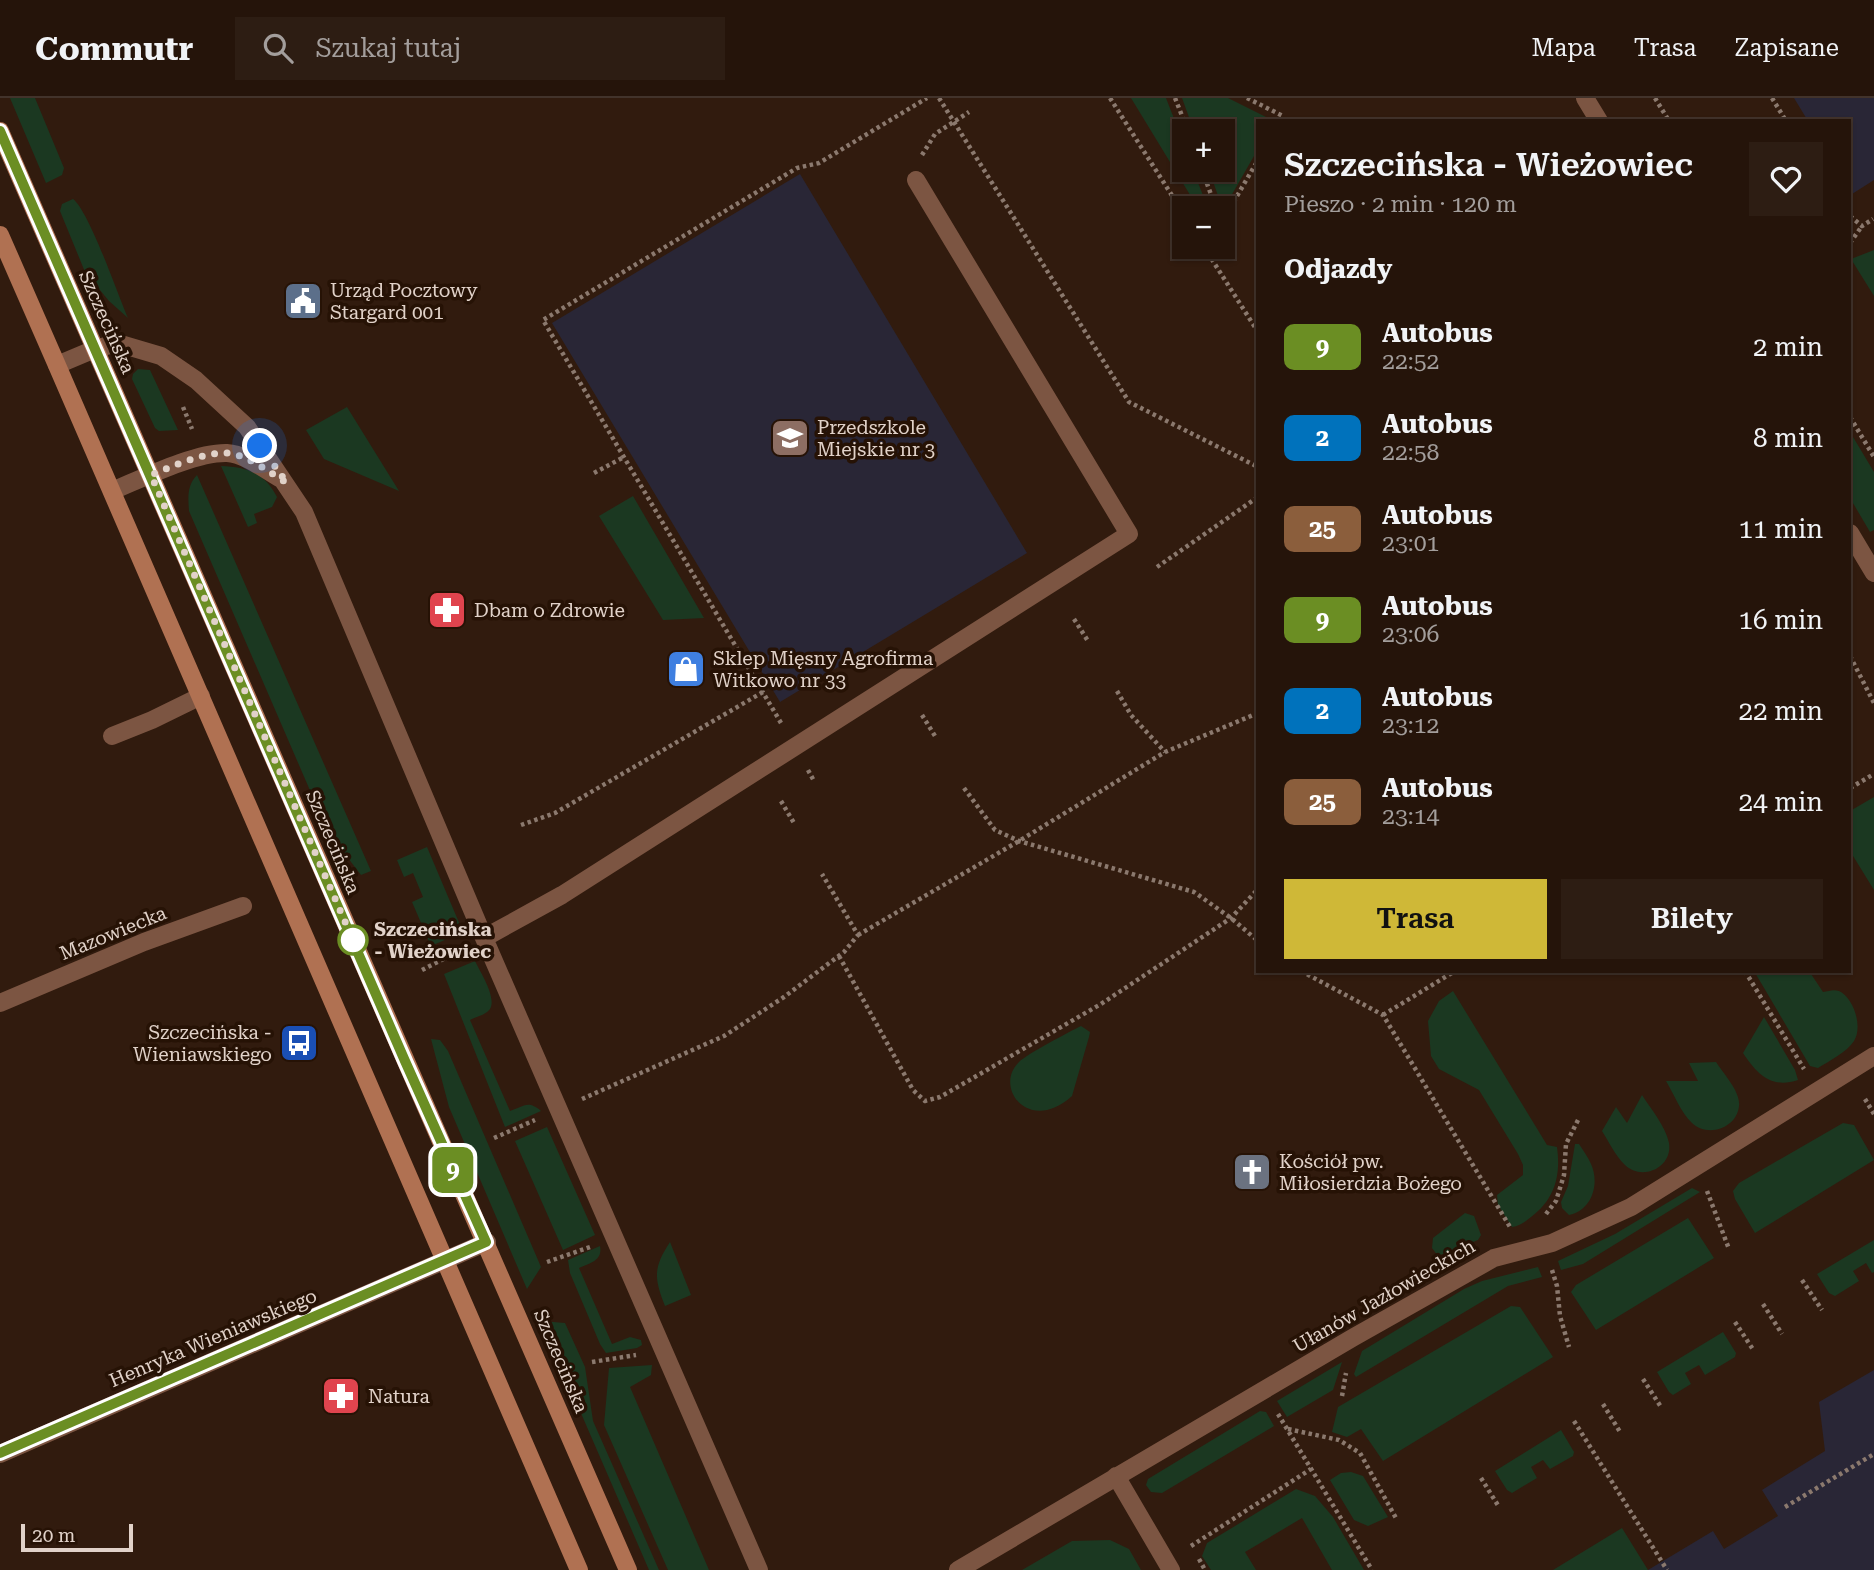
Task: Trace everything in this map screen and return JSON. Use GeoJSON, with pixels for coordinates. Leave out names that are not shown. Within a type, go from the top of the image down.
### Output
{"type":"FeatureCollection","features":[{"type":"Feature","properties":{"kind":"main road","name":"Szczecińska"},"geometry":{"type":"LineString","coordinates":[[0,131],[628,1570]]}},
{"type":"Feature","properties":{"kind":"main road"},"geometry":{"type":"LineString","coordinates":[[0,235],[579,1570]]}},
{"type":"Feature","properties":{"kind":"street"},"geometry":{"type":"LineString","coordinates":[[1585,98],[1598,119]]}},
{"type":"Feature","properties":{"kind":"street"},"geometry":{"type":"LineString","coordinates":[[484,939],[562,895],[1129,534],[916,180]]}},
{"type":"Feature","properties":{"kind":"street"},"geometry":{"type":"LineString","coordinates":[[57,365],[117,343],[160,356],[196,380],[247,427],[304,512],[484,939],[759,1570]]}},
{"type":"Feature","properties":{"kind":"street"},"geometry":{"type":"LineString","coordinates":[[112,491],[204,457],[228,453],[252,462],[287,483]]}},
{"type":"Feature","properties":{"kind":"street"},"geometry":{"type":"LineString","coordinates":[[1851,535],[1874,573]]}},
{"type":"Feature","properties":{"kind":"street"},"geometry":{"type":"LineString","coordinates":[[112,736],[201,696]]}},
{"type":"Feature","properties":{"kind":"street","name":"Mazowiecka"},"geometry":{"type":"LineString","coordinates":[[0,1003],[144,942],[243,906]]}},
{"type":"Feature","properties":{"kind":"street","name":"Ułanów Jazłowieckich"},"geometry":{"type":"LineString","coordinates":[[958,1570],[1263,1390],[1494,1258],[1552,1243],[1631,1207],[1874,1056]]}},
{"type":"Feature","properties":{"kind":"street","name":"Henryka Wieniawskiego"},"geometry":{"type":"LineString","coordinates":[[0,1454],[486,1242]]}},
{"type":"Feature","properties":{"kind":"street"},"geometry":{"type":"LineString","coordinates":[[1116,1476],[1171,1570]]}},
{"type":"Feature","properties":{"kind":"path"},"geometry":{"type":"LineString","coordinates":[[814,781],[543,320],[797,169],[819,163],[927,98]]}},
{"type":"Feature","properties":{"kind":"path"},"geometry":{"type":"LineString","coordinates":[[939,98],[1129,402],[1256,466]]}},
{"type":"Feature","properties":{"kind":"path"},"geometry":{"type":"LineString","coordinates":[[1110,98],[1172,196]]}},
{"type":"Feature","properties":{"kind":"path"},"geometry":{"type":"LineString","coordinates":[[1175,98],[1183,119]]}},
{"type":"Feature","properties":{"kind":"path"},"geometry":{"type":"LineString","coordinates":[[1247,98],[1283,116],[1282,119]]}},
{"type":"Feature","properties":{"kind":"path"},"geometry":{"type":"LineString","coordinates":[[1655,98],[1668,119]]}},
{"type":"Feature","properties":{"kind":"path"},"geometry":{"type":"LineString","coordinates":[[1772,98],[1785,119]]}},
{"type":"Feature","properties":{"kind":"path"},"geometry":{"type":"LineString","coordinates":[[916,180],[921,156],[935,134],[969,111]]}},
{"type":"Feature","properties":{"kind":"path"},"geometry":{"type":"LineString","coordinates":[[1235,199],[1256,163]]}},
{"type":"Feature","properties":{"kind":"path"},"geometry":{"type":"LineString","coordinates":[[1851,217],[1862,226]]}},
{"type":"Feature","properties":{"kind":"path"},"geometry":{"type":"LineString","coordinates":[[1851,242],[1862,226],[1874,219]]}},
{"type":"Feature","properties":{"kind":"path"},"geometry":{"type":"LineString","coordinates":[[1213,259],[1256,329]]}},
{"type":"Feature","properties":{"kind":"path"},"geometry":{"type":"LineString","coordinates":[[1851,419],[1874,457]]}},
{"type":"Feature","properties":{"kind":"path"},"geometry":{"type":"LineString","coordinates":[[594,473],[624,457]]}},
{"type":"Feature","properties":{"kind":"path"},"geometry":{"type":"LineString","coordinates":[[1157,566],[1256,498]]}},
{"type":"Feature","properties":{"kind":"path"},"geometry":{"type":"LineString","coordinates":[[1074,619],[1088,641]]}},
{"type":"Feature","properties":{"kind":"path"},"geometry":{"type":"LineString","coordinates":[[1851,658],[1874,704]]}},
{"type":"Feature","properties":{"kind":"path"},"geometry":{"type":"LineString","coordinates":[[1117,691],[1131,715],[1164,752]]}},
{"type":"Feature","properties":{"kind":"path"},"geometry":{"type":"LineString","coordinates":[[521,825],[555,813],[763,692]]}},
{"type":"Feature","properties":{"kind":"path"},"geometry":{"type":"LineString","coordinates":[[607,1087],[724,1036],[784,997],[839,956],[858,935],[1164,752],[1256,714]]}},
{"type":"Feature","properties":{"kind":"path"},"geometry":{"type":"LineString","coordinates":[[922,715],[935,736]]}},
{"type":"Feature","properties":{"kind":"path"},"geometry":{"type":"LineString","coordinates":[[1851,787],[1874,774]]}},
{"type":"Feature","properties":{"kind":"path"},"geometry":{"type":"LineString","coordinates":[[964,788],[995,830],[1018,841],[1194,892],[1256,939]]}},
{"type":"Feature","properties":{"kind":"path"},"geometry":{"type":"LineString","coordinates":[[781,801],[794,823]]}},
{"type":"Feature","properties":{"kind":"path"},"geometry":{"type":"LineString","coordinates":[[822,874],[858,935]]}},
{"type":"Feature","properties":{"kind":"path"},"geometry":{"type":"LineString","coordinates":[[839,956],[913,1090],[925,1101],[940,1097],[1101,1004],[1231,918],[1256,891]]}},
{"type":"Feature","properties":{"kind":"path"},"geometry":{"type":"LineString","coordinates":[[422,970],[484,939]]}},
{"type":"Feature","properties":{"kind":"path"},"geometry":{"type":"LineString","coordinates":[[1305,973],[1383,1015],[1511,1228]]}},
{"type":"Feature","properties":{"kind":"path"},"geometry":{"type":"LineString","coordinates":[[1383,1015],[1452,973]]}},
{"type":"Feature","properties":{"kind":"path"},"geometry":{"type":"LineString","coordinates":[[1746,973],[1806,1072],[1820,1090]]}},
{"type":"Feature","properties":{"kind":"path"},"geometry":{"type":"LineString","coordinates":[[1865,1099],[1874,1114]]}},
{"type":"Feature","properties":{"kind":"path"},"geometry":{"type":"LineString","coordinates":[[1542,1220],[1556,1201],[1564,1175],[1566,1144],[1578,1121]]}},
{"type":"Feature","properties":{"kind":"path"},"geometry":{"type":"LineString","coordinates":[[1709,1194],[1729,1249]]}},
{"type":"Feature","properties":{"kind":"path"},"geometry":{"type":"LineString","coordinates":[[547,1262],[616,1238]]}},
{"type":"Feature","properties":{"kind":"path"},"geometry":{"type":"LineString","coordinates":[[1553,1274],[1560,1317],[1569,1347]]}},
{"type":"Feature","properties":{"kind":"path"},"geometry":{"type":"LineString","coordinates":[[1802,1280],[1822,1310]]}},
{"type":"Feature","properties":{"kind":"path"},"geometry":{"type":"LineString","coordinates":[[1763,1304],[1782,1334]]}},
{"type":"Feature","properties":{"kind":"path"},"geometry":{"type":"LineString","coordinates":[[1735,1322],[1754,1351]]}},
{"type":"Feature","properties":{"kind":"path"},"geometry":{"type":"LineString","coordinates":[[592,1362],[664,1350]]}},
{"type":"Feature","properties":{"kind":"path"},"geometry":{"type":"LineString","coordinates":[[1643,1379],[1661,1407]]}},
{"type":"Feature","properties":{"kind":"path"},"geometry":{"type":"LineString","coordinates":[[1263,1390],[1372,1570]]}},
{"type":"Feature","properties":{"kind":"path"},"geometry":{"type":"LineString","coordinates":[[1603,1404],[1619,1432]]}},
{"type":"Feature","properties":{"kind":"path"},"geometry":{"type":"LineString","coordinates":[[1574,1421],[1667,1570]]}},
{"type":"Feature","properties":{"kind":"path"},"geometry":{"type":"LineString","coordinates":[[1287,1428],[1339,1440],[1360,1453],[1397,1520]]}},
{"type":"Feature","properties":{"kind":"path"},"geometry":{"type":"LineString","coordinates":[[1785,1507],[1874,1454]]}},
{"type":"Feature","properties":{"kind":"path"},"geometry":{"type":"LineString","coordinates":[[1191,1546],[1311,1469]]}},
{"type":"Feature","properties":{"kind":"path"},"geometry":{"type":"LineString","coordinates":[[1481,1478],[1499,1507]]}},
{"type":"Feature","properties":{"kind":"shaded area"},"geometry":{"type":"Polygon","coordinates":[[[1794,98],[1874,98],[1874,180],[1852,194],[1851,119],[1807,119],[1794,98]]]}},
{"type":"Feature","properties":{"kind":"shaded area","name":"Przedszkole Miejskie nr 3"},"geometry":{"type":"Polygon","coordinates":[[[800,174],[1027,553],[780,702],[552,323],[800,174]]]}},
{"type":"Feature","properties":{"kind":"shaded area"},"geometry":{"type":"Polygon","coordinates":[[[1874,1370],[1874,1570],[1648,1570],[1713,1531],[1724,1549],[1778,1516],[1762,1490],[1825,1451],[1819,1402],[1874,1370]]]}},
{"type":"Feature","properties":{"kind":"green space"},"geometry":{"type":"Polygon","coordinates":[[[10,98],[35,98],[64,168],[62,175],[46,183],[10,98]]]}},
{"type":"Feature","properties":{"kind":"green space"},"geometry":{"type":"Polygon","coordinates":[[[1131,98],[1166,98],[1174,119],[1172,119],[1172,165],[1131,98]]]}},
{"type":"Feature","properties":{"kind":"green space"},"geometry":{"type":"Polygon","coordinates":[[[1182,98],[1228,98],[1270,119],[1256,119],[1256,152],[1231,196],[1218,196],[1213,182],[1235,182],[1235,119],[1190,119],[1182,98]]]}},
{"type":"Feature","properties":{"kind":"green space"},"geometry":{"type":"Polygon","coordinates":[[[1182,182],[1198,182],[1203,196],[1191,196],[1182,182]]]}},
{"type":"Feature","properties":{"kind":"green space"},"geometry":{"type":"Polygon","coordinates":[[[73,199],[95,236],[128,318],[109,301],[85,272],[60,211],[62,204],[73,199]]]}},
{"type":"Feature","properties":{"kind":"green space"},"geometry":{"type":"Polygon","coordinates":[[[1874,250],[1874,296],[1851,259],[1874,250]]]}},
{"type":"Feature","properties":{"kind":"green space"},"geometry":{"type":"Polygon","coordinates":[[[138,369],[150,370],[178,430],[159,431],[155,428],[132,379],[138,369]]]}},
{"type":"Feature","properties":{"kind":"green space"},"geometry":{"type":"Polygon","coordinates":[[[347,407],[399,491],[324,459],[306,430],[347,407]]]}},
{"type":"Feature","properties":{"kind":"green space"},"geometry":{"type":"Polygon","coordinates":[[[1851,434],[1874,472],[1874,530],[1870,532],[1851,500],[1851,434]]]}},
{"type":"Feature","properties":{"kind":"green space"},"geometry":{"type":"Polygon","coordinates":[[[221,466],[254,473],[272,489],[277,497],[272,507],[254,514],[257,523],[248,527],[221,466]]]}},
{"type":"Feature","properties":{"kind":"green space"},"geometry":{"type":"Polygon","coordinates":[[[197,475],[371,871],[361,875],[328,832],[189,511],[190,487],[197,475]]]}},
{"type":"Feature","properties":{"kind":"green space"},"geometry":{"type":"Polygon","coordinates":[[[633,496],[704,618],[663,620],[599,516],[633,496]]]}},
{"type":"Feature","properties":{"kind":"green space"},"geometry":{"type":"Polygon","coordinates":[[[1874,797],[1874,890],[1851,853],[1851,810],[1874,797]]]}},
{"type":"Feature","properties":{"kind":"green space"},"geometry":{"type":"Polygon","coordinates":[[[427,847],[463,932],[431,946],[412,902],[423,897],[413,873],[404,877],[397,860],[427,847]]]}},
{"type":"Feature","properties":{"kind":"green space"},"geometry":{"type":"Polygon","coordinates":[[[475,961],[490,991],[492,1004],[486,1013],[470,1020],[510,1111],[529,1105],[541,1111],[505,1127],[444,974],[475,961]]]}},
{"type":"Feature","properties":{"kind":"green space"},"geometry":{"type":"Polygon","coordinates":[[[1755,973],[1810,973],[1823,992],[1839,991],[1853,1006],[1858,1028],[1854,1041],[1842,1053],[1818,1068],[1810,1066],[1755,973]]]}},
{"type":"Feature","properties":{"kind":"green space"},"geometry":{"type":"Polygon","coordinates":[[[1453,991],[1547,1145],[1557,1147],[1557,1177],[1551,1194],[1539,1210],[1524,1222],[1512,1227],[1498,1205],[1497,1195],[1523,1175],[1523,1165],[1518,1154],[1479,1090],[1439,1069],[1431,1056],[1428,1021],[1439,1001],[1453,991]]]}},
{"type":"Feature","properties":{"kind":"green space"},"geometry":{"type":"Polygon","coordinates":[[[1764,1017],[1795,1070],[1798,1080],[1780,1083],[1772,1081],[1759,1073],[1743,1053],[1764,1017]]]}},
{"type":"Feature","properties":{"kind":"green space"},"geometry":{"type":"Polygon","coordinates":[[[1081,1026],[1090,1032],[1072,1096],[1056,1107],[1042,1111],[1029,1109],[1020,1103],[1013,1094],[1010,1083],[1012,1072],[1019,1062],[1081,1026]]]}},
{"type":"Feature","properties":{"kind":"green space"},"geometry":{"type":"Polygon","coordinates":[[[431,1039],[440,1040],[448,1051],[541,1267],[527,1289],[449,1107],[431,1039]]]}},
{"type":"Feature","properties":{"kind":"green space"},"geometry":{"type":"Polygon","coordinates":[[[1716,1062],[1734,1089],[1739,1106],[1737,1114],[1727,1125],[1706,1130],[1688,1119],[1666,1081],[1698,1081],[1689,1063],[1716,1062]]]}},
{"type":"Feature","properties":{"kind":"green space"},"geometry":{"type":"Polygon","coordinates":[[[1642,1095],[1662,1124],[1669,1143],[1666,1159],[1654,1170],[1647,1172],[1639,1172],[1624,1164],[1602,1131],[1616,1107],[1627,1123],[1642,1095]]]}},
{"type":"Feature","properties":{"kind":"green space"},"geometry":{"type":"Polygon","coordinates":[[[1843,1123],[1854,1125],[1874,1160],[1755,1233],[1735,1199],[1733,1191],[1739,1183],[1843,1123]]]}},
{"type":"Feature","properties":{"kind":"green space"},"geometry":{"type":"Polygon","coordinates":[[[547,1127],[595,1235],[563,1250],[515,1141],[547,1127]]]}},
{"type":"Feature","properties":{"kind":"green space"},"geometry":{"type":"Polygon","coordinates":[[[1575,1144],[1579,1144],[1587,1156],[1595,1180],[1588,1202],[1583,1208],[1569,1215],[1562,1208],[1561,1202],[1568,1186],[1575,1144]]]}},
{"type":"Feature","properties":{"kind":"green space"},"geometry":{"type":"Polygon","coordinates":[[[1692,1188],[1700,1192],[1583,1264],[1561,1270],[1558,1261],[1615,1234],[1692,1188]]]}},
{"type":"Feature","properties":{"kind":"green space"},"geometry":{"type":"Polygon","coordinates":[[[1465,1213],[1474,1216],[1481,1235],[1478,1240],[1438,1256],[1432,1248],[1433,1238],[1465,1213]]]}},
{"type":"Feature","properties":{"kind":"green space"},"geometry":{"type":"Polygon","coordinates":[[[1688,1218],[1714,1258],[1596,1330],[1571,1292],[1576,1285],[1688,1218]]]}},
{"type":"Feature","properties":{"kind":"green space"},"geometry":{"type":"Polygon","coordinates":[[[1874,1240],[1874,1272],[1872,1273],[1866,1263],[1853,1271],[1859,1281],[1835,1296],[1829,1293],[1817,1274],[1874,1240]]]}},
{"type":"Feature","properties":{"kind":"green space"},"geometry":{"type":"Polygon","coordinates":[[[670,1242],[691,1295],[665,1306],[657,1273],[660,1259],[670,1242]]]}},
{"type":"Feature","properties":{"kind":"green space"},"geometry":{"type":"Polygon","coordinates":[[[600,1246],[597,1258],[579,1268],[612,1344],[630,1337],[641,1340],[642,1345],[637,1348],[606,1353],[570,1273],[568,1260],[600,1246]]]}},
{"type":"Feature","properties":{"kind":"green space"},"geometry":{"type":"Polygon","coordinates":[[[1538,1267],[1542,1277],[1508,1286],[1356,1377],[1354,1374],[1362,1351],[1464,1289],[1482,1281],[1538,1267]]]}},
{"type":"Feature","properties":{"kind":"green space"},"geometry":{"type":"Polygon","coordinates":[[[1511,1306],[1520,1307],[1553,1357],[1383,1461],[1361,1429],[1347,1437],[1332,1432],[1338,1407],[1511,1306]]]}},
{"type":"Feature","properties":{"kind":"green space"},"geometry":{"type":"Polygon","coordinates":[[[541,1321],[565,1323],[585,1367],[593,1421],[659,1570],[649,1570],[541,1321]]]}},
{"type":"Feature","properties":{"kind":"green space"},"geometry":{"type":"Polygon","coordinates":[[[1723,1332],[1736,1353],[1735,1357],[1705,1375],[1699,1365],[1685,1373],[1691,1384],[1673,1395],[1669,1392],[1657,1372],[1723,1332]]]}},
{"type":"Feature","properties":{"kind":"green space"},"geometry":{"type":"Polygon","coordinates":[[[1342,1362],[1333,1390],[1287,1417],[1277,1401],[1342,1362]]]}},
{"type":"Feature","properties":{"kind":"green space"},"geometry":{"type":"Polygon","coordinates":[[[652,1365],[651,1375],[630,1387],[709,1570],[668,1570],[604,1425],[609,1368],[652,1365]]]}},
{"type":"Feature","properties":{"kind":"green space"},"geometry":{"type":"Polygon","coordinates":[[[1260,1411],[1266,1412],[1274,1426],[1162,1493],[1151,1492],[1146,1485],[1148,1479],[1260,1411]]]}},
{"type":"Feature","properties":{"kind":"green space"},"geometry":{"type":"Polygon","coordinates":[[[1561,1430],[1574,1452],[1573,1456],[1550,1469],[1543,1460],[1531,1467],[1537,1478],[1512,1493],[1507,1490],[1495,1471],[1561,1430]]]}},
{"type":"Feature","properties":{"kind":"green space"},"geometry":{"type":"Polygon","coordinates":[[[1351,1472],[1363,1476],[1388,1517],[1368,1526],[1354,1520],[1330,1480],[1341,1473],[1351,1472]]]}},
{"type":"Feature","properties":{"kind":"green space"},"geometry":{"type":"Polygon","coordinates":[[[1296,1489],[1315,1496],[1333,1517],[1364,1570],[1332,1570],[1302,1518],[1245,1552],[1256,1570],[1211,1570],[1202,1556],[1207,1543],[1296,1489]]]}},
{"type":"Feature","properties":{"kind":"green space"},"geometry":{"type":"Polygon","coordinates":[[[1622,1528],[1648,1570],[1553,1570],[1622,1528]]]}},
{"type":"Feature","properties":{"kind":"green space"},"geometry":{"type":"Polygon","coordinates":[[[1110,1540],[1129,1549],[1141,1570],[1022,1570],[1072,1541],[1110,1540]]]}},
{"type":"Feature","properties":{"kind":"bus line","name":"9"},"geometry":{"type":"LineString","coordinates":[[0,131],[486,1242],[0,1453]]}},
{"type":"Feature","properties":{"kind":"place","name":"Urząd Pocztowy Stargard 001"},"geometry":{"type":"Point","coordinates":[303,301]}},
{"type":"Feature","properties":{"kind":"place","name":"Przedszkole Miejskie nr 3"},"geometry":{"type":"Point","coordinates":[790,438]}},
{"type":"Feature","properties":{"kind":"place","name":"Dbam o Zdrowie"},"geometry":{"type":"Point","coordinates":[447,610]}},
{"type":"Feature","properties":{"kind":"place","name":"Sklep Mięsny Agrofirma Witkowo nr 33"},"geometry":{"type":"Point","coordinates":[686,669]}},
{"type":"Feature","properties":{"kind":"place","name":"Szczecińska - Wieżowiec"},"geometry":{"type":"Point","coordinates":[353,940]}},
{"type":"Feature","properties":{"kind":"place","name":"Szczecińska - Wieniawskiego"},"geometry":{"type":"Point","coordinates":[299,1043]}},
{"type":"Feature","properties":{"kind":"place","name":"Kościół pw. Miłosierdzia Bożego"},"geometry":{"type":"Point","coordinates":[1252,1172]}},
{"type":"Feature","properties":{"kind":"place","name":"Natura"},"geometry":{"type":"Point","coordinates":[341,1396]}},
{"type":"Feature","properties":{"kind":"route"},"geometry":{"type":"LineString","coordinates":[[260,446],[287,483],[252,462],[228,453],[204,457],[151,475],[353,940]]}}]}
